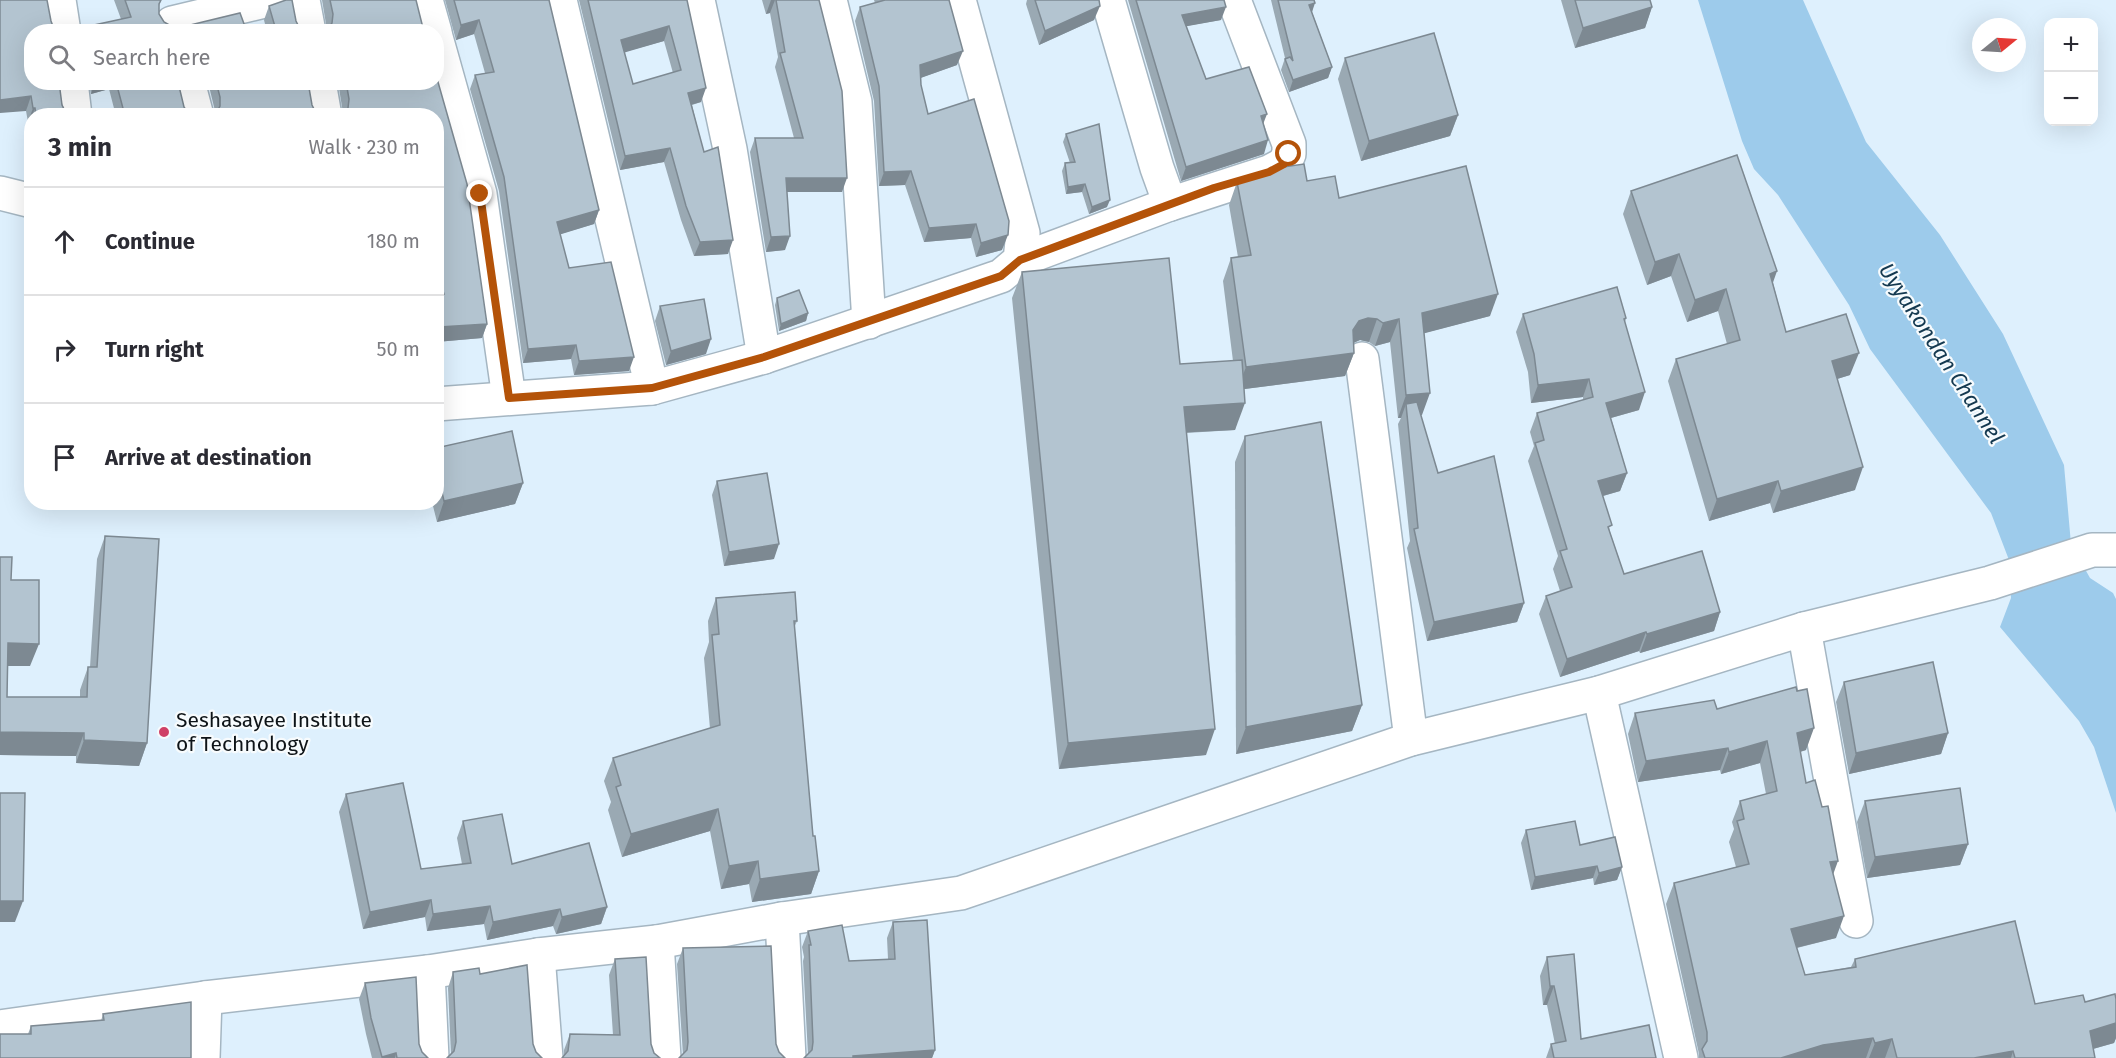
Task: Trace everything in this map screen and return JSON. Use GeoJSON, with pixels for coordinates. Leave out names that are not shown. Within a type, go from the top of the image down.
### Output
{"type":"FeatureCollection","features":[{"type":"Feature","properties":{"kind":"street"},"geometry":{"type":"LineString","coordinates":[[59,0],[63,24]]}},
{"type":"Feature","properties":{"kind":"street"},"geometry":{"type":"LineString","coordinates":[[170,18],[269,0]]}},
{"type":"Feature","properties":{"kind":"street"},"geometry":{"type":"LineString","coordinates":[[303,0],[308,24]]}},
{"type":"Feature","properties":{"kind":"street"},"geometry":{"type":"LineString","coordinates":[[426,0],[433,24]]}},
{"type":"Feature","properties":{"kind":"street"},"geometry":{"type":"LineString","coordinates":[[560,0],[652,388]]}},
{"type":"Feature","properties":{"kind":"street"},"geometry":{"type":"LineString","coordinates":[[698,0],[730,149],[764,357]]}},
{"type":"Feature","properties":{"kind":"street"},"geometry":{"type":"LineString","coordinates":[[830,0],[855,102],[868,322]]}},
{"type":"Feature","properties":{"kind":"street"},"geometry":{"type":"LineString","coordinates":[[959,0],[1023,232],[1020,260]]}},
{"type":"Feature","properties":{"kind":"street"},"geometry":{"type":"LineString","coordinates":[[1108,0],[1157,168],[1170,204]]}},
{"type":"Feature","properties":{"kind":"street"},"geometry":{"type":"LineString","coordinates":[[444,403],[652,388],[764,357],[1001,276],[1020,260],[1214,188],[1269,172],[1284,164],[1289,154],[1289,144],[1234,0]]}},
{"type":"Feature","properties":{"kind":"street"},"geometry":{"type":"LineString","coordinates":[[444,66],[480,194],[509,398]]}},
{"type":"Feature","properties":{"kind":"street"},"geometry":{"type":"LineString","coordinates":[[71,90],[74,108]]}},
{"type":"Feature","properties":{"kind":"street"},"geometry":{"type":"LineString","coordinates":[[190,90],[195,108]]}},
{"type":"Feature","properties":{"kind":"street"},"geometry":{"type":"LineString","coordinates":[[320,90],[324,108]]}},
{"type":"Feature","properties":{"kind":"street"},"geometry":{"type":"LineString","coordinates":[[0,193],[24,199]]}},
{"type":"Feature","properties":{"kind":"street"},"geometry":{"type":"LineString","coordinates":[[1362,359],[1411,739]]}},
{"type":"Feature","properties":{"kind":"street"},"geometry":{"type":"LineString","coordinates":[[0,1027],[205,998],[657,942],[782,919],[961,893],[1411,739],[1599,693],[1804,629],[1990,583],[2104,550]]}},
{"type":"Feature","properties":{"kind":"street"},"geometry":{"type":"LineString","coordinates":[[1804,629],[1856,921]]}},
{"type":"Feature","properties":{"kind":"street"},"geometry":{"type":"LineString","coordinates":[[1599,693],[1681,1058]]}},
{"type":"Feature","properties":{"kind":"street"},"geometry":{"type":"LineString","coordinates":[[782,919],[789,1058]]}},
{"type":"Feature","properties":{"kind":"street"},"geometry":{"type":"LineString","coordinates":[[657,942],[664,1058]]}},
{"type":"Feature","properties":{"kind":"street"},"geometry":{"type":"LineString","coordinates":[[538,956],[546,1058]]}},
{"type":"Feature","properties":{"kind":"street"},"geometry":{"type":"LineString","coordinates":[[428,972],[432,1058]]}},
{"type":"Feature","properties":{"kind":"street"},"geometry":{"type":"LineString","coordinates":[[204,1058],[205,998]]}},
{"type":"Feature","properties":{"kind":"water","name":"Uyyakondan Channel"},"geometry":{"type":"Polygon","coordinates":[[[1698,0],[1803,0],[1866,142],[1940,235],[2003,334],[2064,465],[2071,544],[2090,578],[2113,593],[2116,599],[2116,813],[2094,747],[2079,721],[2000,627],[2011,598],[2009,560],[1991,513],[1870,349],[1849,305],[1778,195],[1754,169],[1742,141],[1698,0]]]}},
{"type":"Feature","properties":{"kind":"building"},"geometry":{"type":"Polygon","coordinates":[[[0,0],[47,0],[52,24],[24,24],[24,90],[60,90],[64,108],[33,108],[31,96],[0,100],[0,0]]]}},
{"type":"Feature","properties":{"kind":"building"},"geometry":{"type":"Polygon","coordinates":[[[125,0],[161,0],[159,14],[168,24],[99,24],[131,17],[125,0]]]}},
{"type":"Feature","properties":{"kind":"building"},"geometry":{"type":"Polygon","coordinates":[[[292,0],[298,24],[274,24],[269,6],[292,0]]]}},
{"type":"Feature","properties":{"kind":"building"},"geometry":{"type":"Polygon","coordinates":[[[330,0],[416,0],[422,24],[331,24],[333,14],[330,0]]]}},
{"type":"Feature","properties":{"kind":"building"},"geometry":{"type":"Polygon","coordinates":[[[454,0],[549,0],[599,210],[557,222],[569,268],[611,262],[634,357],[579,361],[576,345],[528,349],[504,177],[475,75],[494,72],[479,20],[461,25],[454,0]]]}},
{"type":"Feature","properties":{"kind":"building"},"geometry":{"type":"Polygon","coordinates":[[[588,0],[687,0],[706,88],[688,93],[704,152],[718,147],[733,240],[700,242],[686,206],[670,148],[625,156],[588,0]],[[669,26],[621,40],[633,84],[681,70],[669,26]]]}},
{"type":"Feature","properties":{"kind":"building"},"geometry":{"type":"Polygon","coordinates":[[[776,0],[819,0],[842,91],[847,178],[786,178],[790,236],[771,237],[755,138],[803,138],[780,53],[785,52],[776,0]]]}},
{"type":"Feature","properties":{"kind":"building"},"geometry":{"type":"Polygon","coordinates":[[[885,0],[949,0],[963,51],[920,65],[921,85],[928,114],[974,99],[1009,221],[1008,235],[981,243],[976,224],[929,228],[911,171],[884,172],[879,86],[860,7],[885,0]]]}},
{"type":"Feature","properties":{"kind":"building"},"geometry":{"type":"Polygon","coordinates":[[[1035,0],[1099,0],[1100,6],[1045,31],[1035,0]]]}},
{"type":"Feature","properties":{"kind":"building"},"geometry":{"type":"Polygon","coordinates":[[[1136,0],[1224,0],[1226,7],[1182,15],[1206,79],[1249,67],[1267,114],[1261,116],[1268,140],[1186,167],[1136,0]]]}},
{"type":"Feature","properties":{"kind":"building"},"geometry":{"type":"Polygon","coordinates":[[[1278,0],[1314,0],[1315,3],[1309,5],[1332,67],[1293,80],[1285,59],[1290,57],[1293,61],[1278,0]]]}},
{"type":"Feature","properties":{"kind":"building"},"geometry":{"type":"Polygon","coordinates":[[[1575,0],[1650,0],[1652,7],[1583,28],[1575,0]]]}},
{"type":"Feature","properties":{"kind":"building"},"geometry":{"type":"Polygon","coordinates":[[[240,13],[244,24],[194,24],[240,13]]]}},
{"type":"Feature","properties":{"kind":"building"},"geometry":{"type":"Polygon","coordinates":[[[1434,33],[1458,115],[1369,141],[1345,58],[1434,33]]]}},
{"type":"Feature","properties":{"kind":"building"},"geometry":{"type":"Polygon","coordinates":[[[118,90],[180,90],[185,108],[123,108],[118,90]]]}},
{"type":"Feature","properties":{"kind":"building"},"geometry":{"type":"Polygon","coordinates":[[[218,90],[309,90],[314,108],[219,108],[218,90]]]}},
{"type":"Feature","properties":{"kind":"building"},"geometry":{"type":"Polygon","coordinates":[[[347,90],[440,90],[467,184],[487,324],[444,327],[444,108],[348,108],[347,90]]]}},
{"type":"Feature","properties":{"kind":"building"},"geometry":{"type":"Polygon","coordinates":[[[1099,124],[1110,200],[1092,207],[1085,184],[1068,187],[1065,163],[1075,162],[1066,134],[1099,124]]]}},
{"type":"Feature","properties":{"kind":"building"},"geometry":{"type":"Polygon","coordinates":[[[1737,155],[1777,271],[1770,274],[1786,332],[1846,314],[1859,353],[1832,361],[1863,467],[1781,491],[1778,481],[1717,499],[1676,359],[1740,340],[1726,289],[1695,300],[1679,254],[1655,262],[1631,191],[1737,155]]]}},
{"type":"Feature","properties":{"kind":"building"},"geometry":{"type":"Polygon","coordinates":[[[1304,164],[1307,181],[1335,176],[1339,198],[1466,166],[1498,294],[1422,313],[1430,393],[1406,395],[1399,319],[1383,323],[1377,319],[1368,318],[1359,321],[1353,330],[1354,353],[1246,367],[1231,258],[1251,255],[1237,182],[1283,167],[1304,164]]]}},
{"type":"Feature","properties":{"kind":"building"},"geometry":{"type":"Polygon","coordinates":[[[1169,258],[1180,364],[1242,360],[1245,403],[1184,407],[1215,729],[1068,743],[1022,272],[1169,258]]]}},
{"type":"Feature","properties":{"kind":"building"},"geometry":{"type":"Polygon","coordinates":[[[1617,287],[1645,392],[1606,403],[1627,473],[1598,481],[1612,525],[1608,527],[1624,574],[1702,551],[1720,612],[1647,634],[1646,632],[1567,659],[1546,596],[1572,587],[1560,551],[1567,549],[1535,443],[1544,440],[1537,413],[1593,397],[1589,379],[1538,385],[1534,354],[1523,314],[1617,287]]]}},
{"type":"Feature","properties":{"kind":"building"},"geometry":{"type":"Polygon","coordinates":[[[799,290],[808,313],[781,324],[777,298],[799,290]]]}},
{"type":"Feature","properties":{"kind":"building"},"geometry":{"type":"Polygon","coordinates":[[[704,299],[711,339],[671,351],[660,306],[704,299]]]}},
{"type":"Feature","properties":{"kind":"building"},"geometry":{"type":"Polygon","coordinates":[[[1417,402],[1438,473],[1494,456],[1524,603],[1434,622],[1414,529],[1418,528],[1406,404],[1417,402]]]}},
{"type":"Feature","properties":{"kind":"building"},"geometry":{"type":"Polygon","coordinates":[[[1321,422],[1362,705],[1246,727],[1245,436],[1321,422]]]}},
{"type":"Feature","properties":{"kind":"building"},"geometry":{"type":"Polygon","coordinates":[[[512,431],[523,483],[444,501],[444,446],[512,431]]]}},
{"type":"Feature","properties":{"kind":"building"},"geometry":{"type":"Polygon","coordinates":[[[767,473],[779,544],[729,552],[717,481],[767,473]]]}},
{"type":"Feature","properties":{"kind":"building"},"geometry":{"type":"Polygon","coordinates":[[[105,536],[159,539],[147,743],[84,740],[84,733],[0,732],[0,557],[12,557],[11,580],[39,580],[39,644],[8,643],[7,697],[87,697],[88,667],[97,667],[105,536]]]}},
{"type":"Feature","properties":{"kind":"building"},"geometry":{"type":"Polygon","coordinates":[[[795,592],[797,621],[794,621],[813,836],[815,836],[819,871],[760,879],[758,861],[729,866],[718,809],[631,834],[616,787],[621,785],[613,758],[720,725],[712,635],[719,634],[716,598],[795,592]]]}},
{"type":"Feature","properties":{"kind":"building"},"geometry":{"type":"Polygon","coordinates":[[[1933,662],[1948,733],[1856,753],[1844,682],[1933,662]]]}},
{"type":"Feature","properties":{"kind":"building"},"geometry":{"type":"Polygon","coordinates":[[[1796,687],[1797,691],[1807,689],[1814,728],[1797,733],[1806,783],[1815,780],[1822,807],[1828,806],[1838,861],[1830,862],[1844,916],[1791,929],[1805,975],[1856,967],[1855,959],[2015,921],[2035,1004],[2083,995],[2085,1002],[2115,994],[2116,1023],[2090,1031],[2095,1058],[2015,1058],[2013,1051],[1974,1058],[1897,1058],[1892,1039],[1875,1043],[1873,1038],[1823,1045],[1781,1058],[1705,1058],[1702,1049],[1707,1041],[1707,1032],[1674,883],[1749,864],[1737,821],[1744,819],[1740,801],[1777,791],[1767,741],[1729,752],[1728,748],[1646,761],[1635,713],[1714,700],[1717,709],[1796,687]]]}},
{"type":"Feature","properties":{"kind":"building"},"geometry":{"type":"Polygon","coordinates":[[[403,783],[421,869],[471,863],[463,821],[502,814],[512,864],[589,843],[607,907],[562,917],[560,909],[493,922],[490,906],[433,914],[431,900],[370,912],[346,794],[403,783]]]}},
{"type":"Feature","properties":{"kind":"building"},"geometry":{"type":"Polygon","coordinates":[[[1960,788],[1968,844],[1875,857],[1865,801],[1960,788]]]}},
{"type":"Feature","properties":{"kind":"building"},"geometry":{"type":"Polygon","coordinates":[[[0,793],[25,793],[23,901],[0,901],[0,793]]]}},
{"type":"Feature","properties":{"kind":"building"},"geometry":{"type":"Polygon","coordinates":[[[1575,821],[1580,845],[1615,837],[1622,867],[1599,873],[1597,866],[1535,877],[1526,830],[1575,821]]]}},
{"type":"Feature","properties":{"kind":"building"},"geometry":{"type":"Polygon","coordinates":[[[927,920],[935,1050],[853,1056],[853,1058],[804,1058],[812,1050],[813,1042],[809,945],[811,945],[808,931],[842,925],[849,961],[895,959],[893,922],[927,920]]]}},
{"type":"Feature","properties":{"kind":"building"},"geometry":{"type":"Polygon","coordinates":[[[771,946],[776,1044],[779,1052],[785,1058],[679,1058],[687,1050],[688,1042],[683,948],[771,946]]]}},
{"type":"Feature","properties":{"kind":"building"},"geometry":{"type":"Polygon","coordinates":[[[1574,954],[1581,1039],[1649,1025],[1656,1058],[1554,1058],[1551,1044],[1566,1041],[1554,986],[1550,986],[1547,957],[1574,954]]]}},
{"type":"Feature","properties":{"kind":"building"},"geometry":{"type":"Polygon","coordinates":[[[646,957],[651,1044],[654,1053],[660,1058],[562,1058],[568,1051],[570,1034],[620,1035],[615,959],[646,957]]]}},
{"type":"Feature","properties":{"kind":"building"},"geometry":{"type":"Polygon","coordinates":[[[527,965],[533,1044],[536,1052],[542,1058],[447,1058],[454,1051],[456,1042],[453,972],[479,968],[480,974],[527,965]]]}},
{"type":"Feature","properties":{"kind":"building"},"geometry":{"type":"Polygon","coordinates":[[[416,977],[419,1044],[422,1052],[428,1058],[397,1058],[396,1053],[382,1057],[371,1018],[365,983],[416,977]]]}},
{"type":"Feature","properties":{"kind":"building"},"geometry":{"type":"Polygon","coordinates":[[[191,1002],[191,1058],[0,1058],[0,1034],[31,1034],[31,1026],[104,1020],[103,1014],[191,1002]]]}},
{"type":"Feature","properties":{"kind":"place","name":"Seshasayee Institute of Technology"},"geometry":{"type":"Point","coordinates":[164,732]}},
{"type":"Feature","properties":{"kind":"route"},"geometry":{"type":"LineString","coordinates":[[480,194],[509,398],[652,388],[764,357],[1001,276],[1020,260],[1214,188],[1269,172],[1284,164],[1289,154]]}}]}
